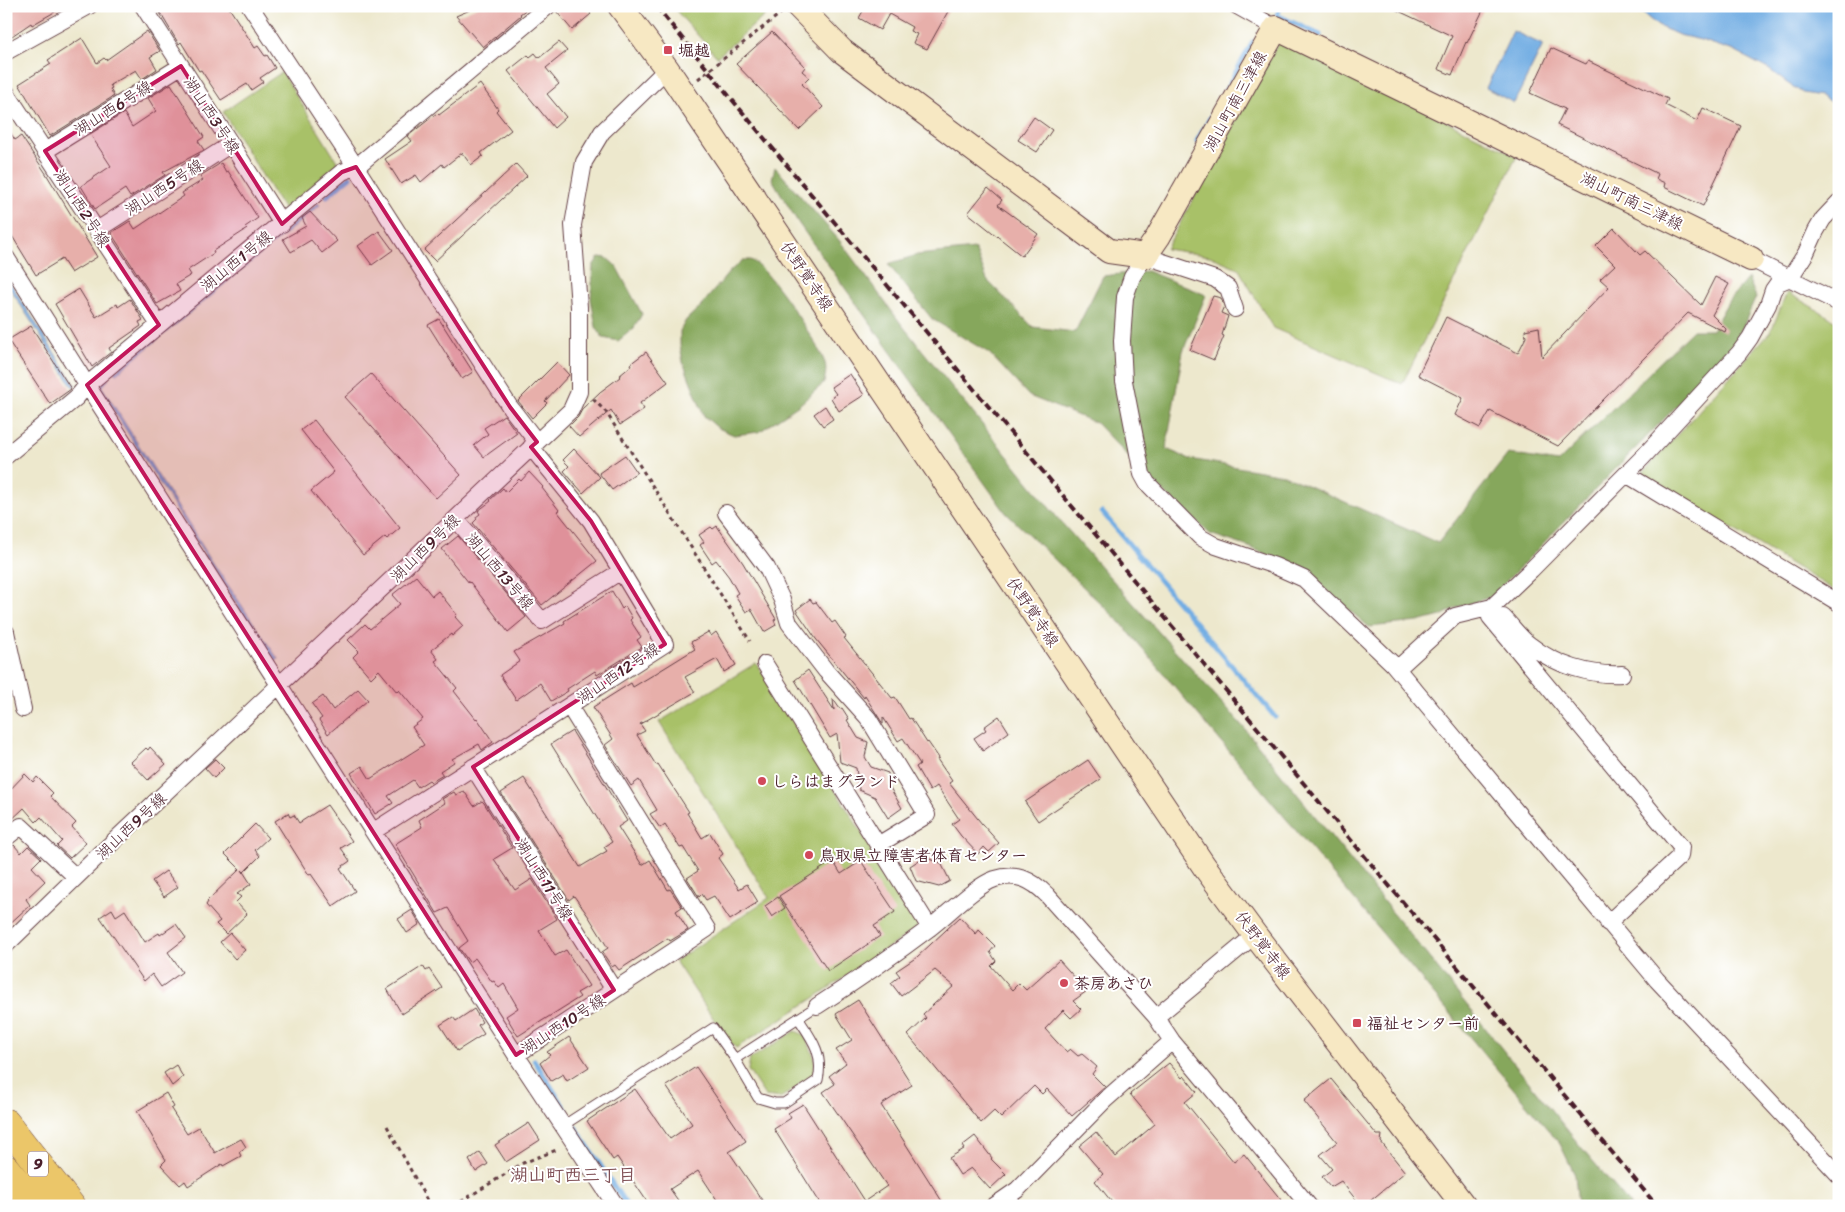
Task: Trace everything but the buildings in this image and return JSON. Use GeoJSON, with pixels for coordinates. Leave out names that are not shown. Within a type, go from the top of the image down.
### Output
{"type":"FeatureCollection","features":[{"type":"Feature","properties":{"kind":"highway","name":"9"},"geometry":{"type":"LineString","coordinates":[[6,1123],[70,1206]]}},
{"type":"Feature","properties":{"kind":"highway","name":"9"},"geometry":{"type":"LineString","coordinates":[[6,1169],[36,1206]]}},
{"type":"Feature","properties":{"kind":"main road","name":"伏野覚寺線"},"geometry":{"type":"LineString","coordinates":[[620,6],[683,92],[1204,866],[1254,935],[1464,1206]]}},
{"type":"Feature","properties":{"kind":"main road"},"geometry":{"type":"LineString","coordinates":[[790,9],[842,51],[1109,251],[1145,256]]}},
{"type":"Feature","properties":{"kind":"main road","name":"湖山町南三津線"},"geometry":{"type":"LineString","coordinates":[[1145,256],[1158,237],[1276,28],[1751,259]]}},
{"type":"Feature","properties":{"kind":"street"},"geometry":{"type":"LineString","coordinates":[[6,52],[89,6]]}},
{"type":"Feature","properties":{"kind":"street","name":"湖山西3号線"},"geometry":{"type":"LineString","coordinates":[[143,6],[282,224]]}},
{"type":"Feature","properties":{"kind":"street"},"geometry":{"type":"LineString","coordinates":[[250,6],[356,167]]}},
{"type":"Feature","properties":{"kind":"street","name":"湖山西1号線"},"geometry":{"type":"LineString","coordinates":[[6,456],[77,397],[87,385],[342,172],[356,167],[548,6]]}},
{"type":"Feature","properties":{"kind":"street"},"geometry":{"type":"LineString","coordinates":[[1237,6],[1276,28]]}},
{"type":"Feature","properties":{"kind":"street","name":"湖山西6号線"},"geometry":{"type":"LineString","coordinates":[[45,151],[181,66]]}},
{"type":"Feature","properties":{"kind":"street","name":"湖山西9号線"},"geometry":{"type":"LineString","coordinates":[[6,945],[571,410],[579,389],[579,307],[573,225],[584,162],[602,132],[667,69]]}},
{"type":"Feature","properties":{"kind":"street","name":"湖山西2号線"},"geometry":{"type":"LineString","coordinates":[[6,92],[159,325]]}},
{"type":"Feature","properties":{"kind":"street","name":"湖山西5号線"},"geometry":{"type":"LineString","coordinates":[[96,230],[231,144]]}},
{"type":"Feature","properties":{"kind":"street","name":"湖山西12号線"},"geometry":{"type":"LineString","coordinates":[[356,167],[534,445],[591,521],[665,644],[374,831]]}},
{"type":"Feature","properties":{"kind":"street"},"geometry":{"type":"LineString","coordinates":[[1397,669],[1455,616],[1492,607],[1626,474],[1738,353],[1768,305],[1773,290],[1778,283],[1790,278],[1806,253],[1823,219],[1839,202]]}},
{"type":"Feature","properties":{"kind":"street"},"geometry":{"type":"LineString","coordinates":[[1235,309],[1228,288],[1215,279],[1145,256],[1132,277],[1125,297],[1122,341],[1124,381],[1142,474],[1147,483],[1200,537],[1216,546],[1275,566],[1304,579],[1397,669],[1657,980],[1839,1175]]}},
{"type":"Feature","properties":{"kind":"street"},"geometry":{"type":"LineString","coordinates":[[6,257],[87,385]]}},
{"type":"Feature","properties":{"kind":"street"},"geometry":{"type":"LineString","coordinates":[[1751,259],[1839,303]]}},
{"type":"Feature","properties":{"kind":"street","name":"湖山西10号線"},"geometry":{"type":"LineString","coordinates":[[87,385],[516,1055],[707,929],[569,706]]}},
{"type":"Feature","properties":{"kind":"street"},"geometry":{"type":"LineString","coordinates":[[1626,474],[1839,603]]}},
{"type":"Feature","properties":{"kind":"street"},"geometry":{"type":"LineString","coordinates":[[726,512],[767,568],[782,600],[789,623],[826,671],[868,718],[927,815],[878,844]]}},
{"type":"Feature","properties":{"kind":"street","name":"湖山西13号線"},"geometry":{"type":"LineString","coordinates":[[456,519],[542,620],[621,571]]}},
{"type":"Feature","properties":{"kind":"street"},"geometry":{"type":"LineString","coordinates":[[1492,607],[1530,645],[1556,660],[1579,670],[1609,675],[1622,674]]}},
{"type":"Feature","properties":{"kind":"street"},"geometry":{"type":"LineString","coordinates":[[1492,607],[1490,617],[1681,847],[1680,856],[1608,923]]}},
{"type":"Feature","properties":{"kind":"street"},"geometry":{"type":"LineString","coordinates":[[6,632],[24,709]]}},
{"type":"Feature","properties":{"kind":"street"},"geometry":{"type":"LineString","coordinates":[[765,664],[930,928]]}},
{"type":"Feature","properties":{"kind":"street","name":"湖山西11号線"},"geometry":{"type":"LineString","coordinates":[[473,767],[614,990]]}},
{"type":"Feature","properties":{"kind":"street"},"geometry":{"type":"LineString","coordinates":[[6,838],[21,826],[76,877]]}},
{"type":"Feature","properties":{"kind":"street"},"geometry":{"type":"LineString","coordinates":[[817,1006],[930,928],[989,882],[1012,876],[1023,877],[1036,884],[1047,895],[1156,1017],[1172,1041],[1309,1206]]}},
{"type":"Feature","properties":{"kind":"street"},"geometry":{"type":"LineString","coordinates":[[1156,1017],[1254,935]]}},
{"type":"Feature","properties":{"kind":"street"},"geometry":{"type":"LineString","coordinates":[[994,1206],[1017,1190],[1106,1100],[1172,1041]]}},
{"type":"Feature","properties":{"kind":"street"},"geometry":{"type":"LineString","coordinates":[[516,1055],[616,1206]]}},
{"type":"Feature","properties":{"kind":"lane"},"geometry":{"type":"LineString","coordinates":[[735,1059],[817,1006]]}},
{"type":"Feature","properties":{"kind":"lane"},"geometry":{"type":"LineString","coordinates":[[564,1125],[713,1028],[735,1059],[758,1098],[774,1103],[784,1103],[818,1080],[820,1069],[819,1056],[798,1018]]}},
{"type":"Feature","properties":{"kind":"path"},"geometry":{"type":"LineString","coordinates":[[683,92],[790,9]]}},
{"type":"Feature","properties":{"kind":"path"},"geometry":{"type":"LineString","coordinates":[[579,389],[588,394],[606,412],[750,641]]}},
{"type":"Feature","properties":{"kind":"path"},"geometry":{"type":"LineString","coordinates":[[387,1126],[430,1206]]}},
{"type":"Feature","properties":{"kind":"path"},"geometry":{"type":"LineString","coordinates":[[454,1206],[524,1163],[541,1155],[576,1144]]}},
{"type":"Feature","properties":{"kind":"highlighted area"},"geometry":{"type":"Polygon","coordinates":[[[181,66],[282,224],[342,172],[356,167],[510,407],[537,442],[531,447],[591,521],[665,644],[473,767],[614,990],[516,1055],[87,385],[159,325],[45,151],[181,66]]]}},
{"type":"Feature","properties":{"kind":"green space"},"geometry":{"type":"Polygon","coordinates":[[[672,6],[776,6],[717,57],[672,6]]]}},
{"type":"Feature","properties":{"kind":"green space"},"geometry":{"type":"Polygon","coordinates":[[[1280,39],[1517,156],[1402,384],[1273,328],[1238,268],[1210,256],[1166,249],[1280,39]]]}},
{"type":"Feature","properties":{"kind":"green space"},"geometry":{"type":"Polygon","coordinates":[[[282,72],[338,163],[284,210],[223,112],[282,72]]]}},
{"type":"Feature","properties":{"kind":"green space"},"geometry":{"type":"Polygon","coordinates":[[[775,167],[839,240],[902,325],[1060,521],[1245,729],[1581,1147],[1631,1206],[1578,1206],[1575,1175],[1560,1144],[1121,623],[1006,513],[799,224],[772,179],[775,167]]]}},
{"type":"Feature","properties":{"kind":"green space"},"geometry":{"type":"Polygon","coordinates":[[[975,249],[987,280],[1033,327],[1075,332],[1103,276],[1147,271],[1206,295],[1183,351],[1166,449],[1190,459],[1284,475],[1438,543],[1508,454],[1558,462],[1693,330],[1712,330],[1729,300],[1748,278],[1756,297],[1734,347],[1491,597],[1458,607],[1441,616],[1418,622],[1369,627],[1300,568],[1249,547],[1210,534],[1151,480],[1096,423],[1029,396],[989,353],[932,319],[888,264],[917,255],[975,249]]]}},
{"type":"Feature","properties":{"kind":"green space"},"geometry":{"type":"Polygon","coordinates":[[[599,257],[607,258],[616,266],[642,314],[634,328],[618,341],[603,338],[596,327],[591,299],[593,266],[599,257]]]}},
{"type":"Feature","properties":{"kind":"green space"},"geometry":{"type":"Polygon","coordinates":[[[743,260],[751,260],[759,265],[780,290],[813,340],[825,363],[826,370],[824,383],[799,405],[759,432],[734,435],[718,428],[704,416],[683,362],[680,331],[686,320],[701,306],[730,271],[743,260]]]}},
{"type":"Feature","properties":{"kind":"green space"},"geometry":{"type":"Polygon","coordinates":[[[1787,292],[1839,323],[1839,593],[1642,474],[1771,331],[1787,292]]]}},
{"type":"Feature","properties":{"kind":"green space","name":"鳥取県立障害者体育センター"},"geometry":{"type":"Polygon","coordinates":[[[756,663],[920,926],[736,1048],[727,1039],[675,961],[769,898],[659,722],[756,663]]]}},
{"type":"Feature","properties":{"kind":"green space"},"geometry":{"type":"Polygon","coordinates":[[[795,1031],[805,1035],[815,1059],[813,1078],[780,1098],[765,1096],[748,1070],[750,1059],[795,1031]]]}},
{"type":"Feature","properties":{"kind":"water"},"geometry":{"type":"Polygon","coordinates":[[[1634,6],[1839,6],[1839,107],[1821,96],[1803,93],[1770,70],[1734,51],[1679,35],[1658,26],[1634,6]]]}},
{"type":"Feature","properties":{"kind":"water"},"geometry":{"type":"Polygon","coordinates":[[[1513,31],[1543,45],[1514,103],[1486,88],[1513,31]]]}},
{"type":"Feature","properties":{"kind":"water"},"geometry":{"type":"Polygon","coordinates":[[[318,203],[320,205],[116,374],[114,372],[318,203]]]}},
{"type":"Feature","properties":{"kind":"water"},"geometry":{"type":"Polygon","coordinates":[[[6,276],[75,385],[73,387],[6,282],[6,276]]]}},
{"type":"Feature","properties":{"kind":"water"},"geometry":{"type":"Polygon","coordinates":[[[108,378],[102,387],[213,563],[278,659],[275,661],[97,387],[108,378]]]}},
{"type":"Feature","properties":{"kind":"waterway"},"geometry":{"type":"LineString","coordinates":[[1281,6],[1277,15],[1320,35]]}},
{"type":"Feature","properties":{"kind":"waterway"},"geometry":{"type":"LineString","coordinates":[[1197,141],[1253,42]]}},
{"type":"Feature","properties":{"kind":"waterway"},"geometry":{"type":"LineString","coordinates":[[327,196],[350,177]]}},
{"type":"Feature","properties":{"kind":"waterway"},"geometry":{"type":"LineString","coordinates":[[1102,512],[1275,717]]}},
{"type":"Feature","properties":{"kind":"waterway"},"geometry":{"type":"LineString","coordinates":[[534,1060],[566,1110]]}},
{"type":"Feature","properties":{"kind":"waterway"},"geometry":{"type":"LineString","coordinates":[[576,1128],[627,1206]]}},
{"type":"Feature","properties":{"kind":"railway"},"geometry":{"type":"LineString","coordinates":[[656,6],[734,102],[1657,1206]]}},
{"type":"Feature","properties":{"kind":"place","name":"堀越"},"geometry":{"type":"Point","coordinates":[668,50]}},
{"type":"Feature","properties":{"kind":"place","name":"しらはまグランド"},"geometry":{"type":"Point","coordinates":[762,781]}},
{"type":"Feature","properties":{"kind":"place","name":"鳥取県立障害者体育センター"},"geometry":{"type":"Point","coordinates":[809,855]}},
{"type":"Feature","properties":{"kind":"place","name":"茶房あさひ"},"geometry":{"type":"Point","coordinates":[1064,983]}},
{"type":"Feature","properties":{"kind":"place","name":"福祉センター前"},"geometry":{"type":"Point","coordinates":[1357,1023]}},
{"type":"Feature","properties":{"kind":"district","name":"湖山町西三丁目"},"geometry":{"type":"Point","coordinates":[573,1175]}}]}
